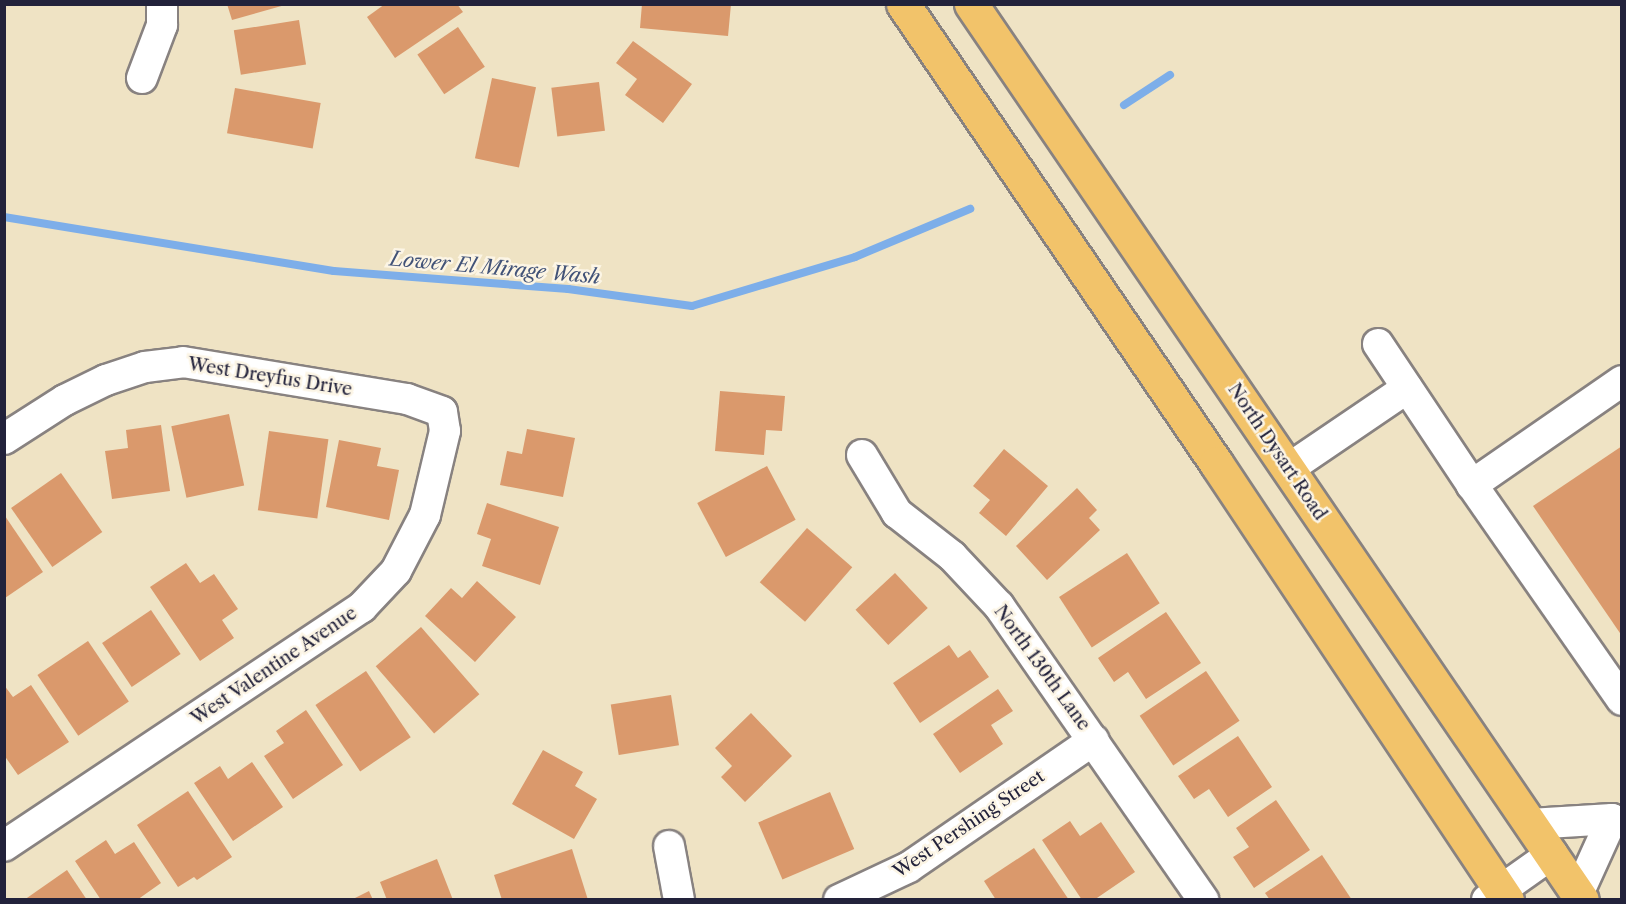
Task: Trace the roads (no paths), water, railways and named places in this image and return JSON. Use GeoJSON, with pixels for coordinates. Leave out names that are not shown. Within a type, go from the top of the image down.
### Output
{"type":"FeatureCollection","features":[{"type":"Feature","properties":{"kind":"main road"},"geometry":{"type":"LineString","coordinates":[[903,4],[1216,463],[1498,896]]}},
{"type":"Feature","properties":{"kind":"main road","name":"North Dysart Road"},"geometry":{"type":"LineString","coordinates":[[971,4],[1580,897]]}},
{"type":"Feature","properties":{"kind":"street"},"geometry":{"type":"LineString","coordinates":[[142,78],[162,25],[162,4]]}},
{"type":"Feature","properties":{"kind":"street"},"geometry":{"type":"LineString","coordinates":[[1378,344],[1472,485],[1622,700]]}},
{"type":"Feature","properties":{"kind":"street","name":"West Dreyfus Drive"},"geometry":{"type":"LineString","coordinates":[[4,439],[65,400],[106,380],[145,367],[183,362],[407,399],[442,412]]}},
{"type":"Feature","properties":{"kind":"street"},"geometry":{"type":"LineString","coordinates":[[1472,485],[1622,381]]}},
{"type":"Feature","properties":{"kind":"street"},"geometry":{"type":"LineString","coordinates":[[1288,469],[1407,388]]}},
{"type":"Feature","properties":{"kind":"street","name":"West Valentine Avenue"},"geometry":{"type":"LineString","coordinates":[[4,846],[362,607],[396,571],[425,515],[445,430],[442,412]]}},
{"type":"Feature","properties":{"kind":"street","name":"North 130th Lane"},"geometry":{"type":"LineString","coordinates":[[862,455],[897,513],[952,556],[999,606],[1203,900]]}},
{"type":"Feature","properties":{"kind":"street","name":"West Pershing Street"},"geometry":{"type":"LineString","coordinates":[[839,900],[909,867],[1094,740]]}},
{"type":"Feature","properties":{"kind":"street"},"geometry":{"type":"LineString","coordinates":[[1530,824],[1617,816],[1580,897]]}},
{"type":"Feature","properties":{"kind":"street"},"geometry":{"type":"LineString","coordinates":[[669,846],[679,900]]}},
{"type":"Feature","properties":{"kind":"street"},"geometry":{"type":"LineString","coordinates":[[1498,896],[1552,854]]}},
{"type":"Feature","properties":{"kind":"waterway"},"geometry":{"type":"LineString","coordinates":[[1124,105],[1170,75]]}},
{"type":"Feature","properties":{"kind":"waterway","name":"Lower El Mirage Wash"},"geometry":{"type":"LineString","coordinates":[[4,217],[334,271],[568,289],[692,306],[855,257],[970,209]]}}]}
